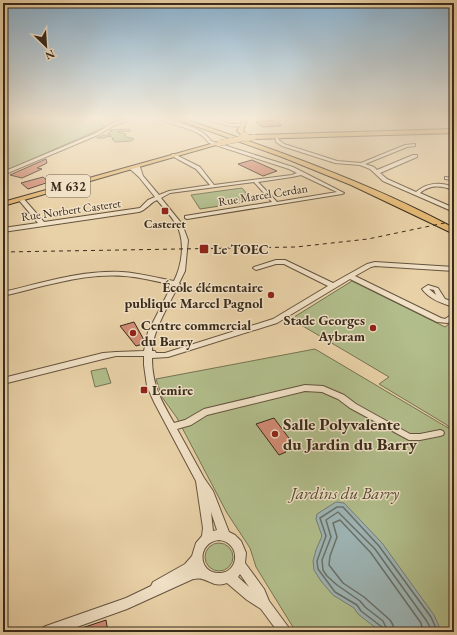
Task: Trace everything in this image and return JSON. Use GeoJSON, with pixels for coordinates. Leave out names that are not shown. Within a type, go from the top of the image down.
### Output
{"type":"FeatureCollection","features":[{"type":"Feature","properties":{"kind":"highway"},"geometry":{"type":"LineString","coordinates":[[260,149],[356,184],[413,210],[454,231]]}},
{"type":"Feature","properties":{"kind":"highway"},"geometry":{"type":"LineString","coordinates":[[272,149],[363,181],[454,222]]}},
{"type":"Feature","properties":{"kind":"main road","name":"M 632"},"geometry":{"type":"LineString","coordinates":[[3,205],[196,149]]}},
{"type":"Feature","properties":{"kind":"street"},"geometry":{"type":"LineString","coordinates":[[3,174],[63,149]]}},
{"type":"Feature","properties":{"kind":"street"},"geometry":{"type":"LineString","coordinates":[[226,149],[302,173]]}},
{"type":"Feature","properties":{"kind":"street"},"geometry":{"type":"LineString","coordinates":[[295,149],[337,162],[361,164],[377,172],[382,178],[453,209]]}},
{"type":"Feature","properties":{"kind":"street"},"geometry":{"type":"LineString","coordinates":[[361,164],[399,149]]}},
{"type":"Feature","properties":{"kind":"street"},"geometry":{"type":"LineString","coordinates":[[175,155],[198,168],[213,186]]}},
{"type":"Feature","properties":{"kind":"street"},"geometry":{"type":"LineString","coordinates":[[377,172],[415,156]]}},
{"type":"Feature","properties":{"kind":"street"},"geometry":{"type":"LineString","coordinates":[[134,167],[179,224],[186,244],[184,262],[177,284],[152,332],[148,354],[152,386],[158,402],[201,481],[206,487],[219,526],[225,536]]}},
{"type":"Feature","properties":{"kind":"street"},"geometry":{"type":"LineString","coordinates":[[158,197],[169,192],[292,176],[302,173]]}},
{"type":"Feature","properties":{"kind":"street","name":"Rue Marcel Cerdan"},"geometry":{"type":"LineString","coordinates":[[187,217],[342,192],[302,173]]}},
{"type":"Feature","properties":{"kind":"street"},"geometry":{"type":"LineString","coordinates":[[447,178],[454,179]]}},
{"type":"Feature","properties":{"kind":"street"},"geometry":{"type":"LineString","coordinates":[[255,181],[275,203]]}},
{"type":"Feature","properties":{"kind":"street"},"geometry":{"type":"LineString","coordinates":[[417,193],[421,189],[439,181],[454,189]]}},
{"type":"Feature","properties":{"kind":"street","name":"Rue Norbert Casteret"},"geometry":{"type":"LineString","coordinates":[[3,230],[142,209],[148,202],[158,197]]}},
{"type":"Feature","properties":{"kind":"street"},"geometry":{"type":"LineString","coordinates":[[21,200],[42,224]]}},
{"type":"Feature","properties":{"kind":"street"},"geometry":{"type":"LineString","coordinates":[[256,268],[276,262],[285,262],[333,286]]}},
{"type":"Feature","properties":{"kind":"street"},"geometry":{"type":"LineString","coordinates":[[3,380],[110,355],[129,353],[158,356],[275,321],[369,264],[454,269]]}},
{"type":"Feature","properties":{"kind":"street"},"geometry":{"type":"LineString","coordinates":[[3,294],[80,277],[106,273],[127,274],[177,284]]}},
{"type":"Feature","properties":{"kind":"street"},"geometry":{"type":"LineString","coordinates":[[350,276],[440,320],[446,321],[454,315]]}},
{"type":"Feature","properties":{"kind":"street"},"geometry":{"type":"LineString","coordinates":[[442,299],[454,305]]}},
{"type":"Feature","properties":{"kind":"street"},"geometry":{"type":"LineString","coordinates":[[172,427],[188,422],[204,412],[305,388],[323,389],[341,397],[353,406],[409,437],[420,437],[440,433]]}},
{"type":"Feature","properties":{"kind":"street"},"geometry":{"type":"LineString","coordinates":[[201,481],[208,528],[207,539]]}},
{"type":"Feature","properties":{"kind":"street"},"geometry":{"type":"LineString","coordinates":[[51,630],[76,618],[156,586],[189,568],[196,559],[199,547],[207,539],[213,536],[225,536],[232,539],[241,550],[242,558],[240,565],[235,572],[228,576],[215,578],[203,573],[198,567],[196,559]]}},
{"type":"Feature","properties":{"kind":"street"},"geometry":{"type":"LineString","coordinates":[[240,565],[260,593],[265,605],[285,632]]}},
{"type":"Feature","properties":{"kind":"street"},"geometry":{"type":"LineString","coordinates":[[51,630],[127,603],[192,574],[203,573]]}},
{"type":"Feature","properties":{"kind":"street"},"geometry":{"type":"LineString","coordinates":[[228,576],[240,585],[258,603],[265,605]]}},
{"type":"Feature","properties":{"kind":"green space"},"geometry":{"type":"Polygon","coordinates":[[[3,149],[56,149],[3,172],[3,149]]]}},
{"type":"Feature","properties":{"kind":"green space"},"geometry":{"type":"Polygon","coordinates":[[[242,188],[253,201],[200,209],[191,195],[242,188]]]}},
{"type":"Feature","properties":{"kind":"green space","name":"Jardins du Barry"},"geometry":{"type":"Polygon","coordinates":[[[352,281],[445,327],[454,320],[454,632],[296,632],[256,567],[250,548],[227,513],[177,418],[162,397],[156,379],[315,349],[450,429],[447,425],[379,384],[389,377],[291,319],[352,281]]]}},
{"type":"Feature","properties":{"kind":"green space"},"geometry":{"type":"Polygon","coordinates":[[[106,368],[111,383],[95,387],[91,371],[106,368]]]}},
{"type":"Feature","properties":{"kind":"green space"},"geometry":{"type":"Polygon","coordinates":[[[219,543],[229,547],[233,557],[229,567],[219,571],[209,567],[205,557],[209,547],[219,543]]]}},
{"type":"Feature","properties":{"kind":"water"},"geometry":{"type":"Polygon","coordinates":[[[336,502],[344,503],[382,543],[434,615],[439,626],[438,632],[381,632],[358,614],[354,608],[333,595],[321,581],[314,570],[313,561],[322,536],[316,519],[317,514],[336,502]]]}},
{"type":"Feature","properties":{"kind":"building"},"geometry":{"type":"Polygon","coordinates":[[[46,159],[47,163],[37,168],[42,169],[22,178],[10,175],[46,159]]]}},
{"type":"Feature","properties":{"kind":"building"},"geometry":{"type":"Polygon","coordinates":[[[252,160],[277,171],[263,176],[238,164],[252,160]]]}},
{"type":"Feature","properties":{"kind":"building"},"geometry":{"type":"Polygon","coordinates":[[[43,177],[49,182],[28,189],[21,183],[43,177]]]}},
{"type":"Feature","properties":{"kind":"building","name":"Centre commercial du Barry"},"geometry":{"type":"Polygon","coordinates":[[[134,322],[144,340],[143,344],[136,346],[120,326],[134,322]]]}},
{"type":"Feature","properties":{"kind":"building","name":"Salle Polyvalente du Jardin du Barry"},"geometry":{"type":"Polygon","coordinates":[[[274,418],[294,445],[284,449],[286,452],[279,455],[256,424],[274,418]]]}},
{"type":"Feature","properties":{"kind":"building"},"geometry":{"type":"Polygon","coordinates":[[[106,620],[108,632],[73,632],[73,631],[106,620]]]}},
{"type":"Feature","properties":{"kind":"railway"},"geometry":{"type":"LineString","coordinates":[[3,252],[296,247],[368,239],[454,221]]}},
{"type":"Feature","properties":{"kind":"place","name":"Casteret"},"geometry":{"type":"Point","coordinates":[165,211]}},
{"type":"Feature","properties":{"kind":"place","name":"Le TOEC"},"geometry":{"type":"Point","coordinates":[204,249]}},
{"type":"Feature","properties":{"kind":"place","name":"École élémentaire publique Marcel Pagnol"},"geometry":{"type":"Point","coordinates":[271,295]}},
{"type":"Feature","properties":{"kind":"place","name":"Stade Georges Aybram"},"geometry":{"type":"Point","coordinates":[373,328]}},
{"type":"Feature","properties":{"kind":"place","name":"Centre commercial du Barry"},"geometry":{"type":"Point","coordinates":[133,333]}},
{"type":"Feature","properties":{"kind":"place","name":"Lemire"},"geometry":{"type":"Point","coordinates":[144,390]}},
{"type":"Feature","properties":{"kind":"place","name":"Salle Polyvalente du Jardin du Barry"},"geometry":{"type":"Point","coordinates":[275,434]}}]}
